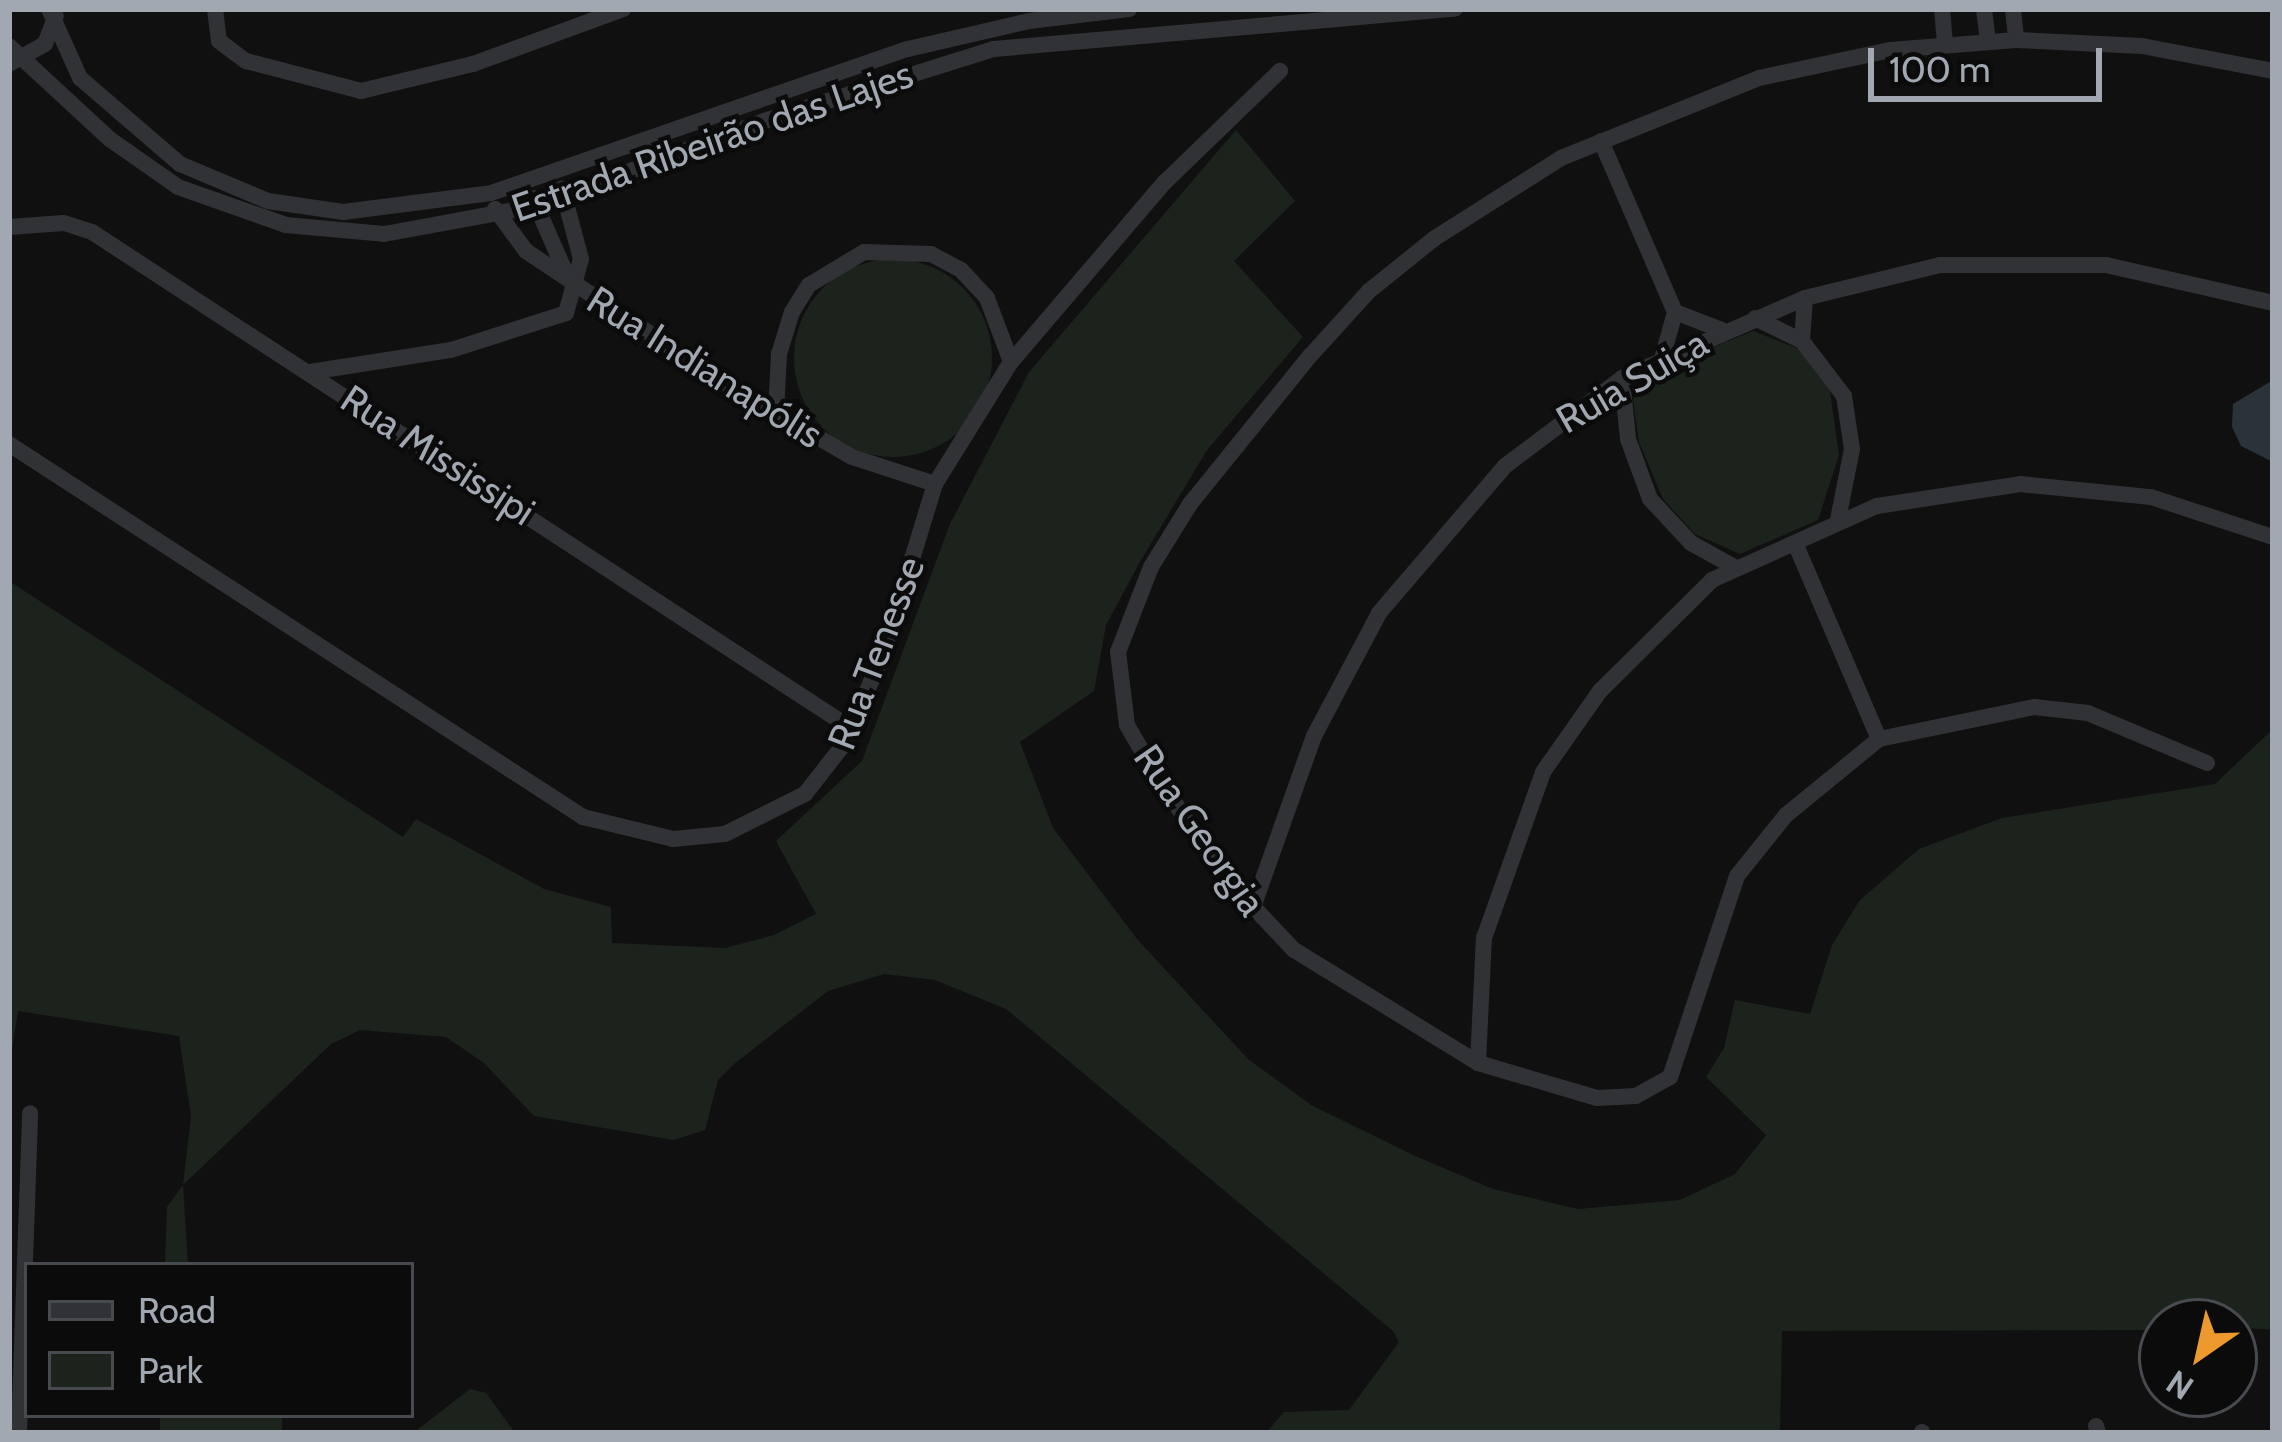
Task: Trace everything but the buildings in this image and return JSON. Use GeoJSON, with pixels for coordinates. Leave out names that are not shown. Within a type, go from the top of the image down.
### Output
{"type":"FeatureCollection","features":[{"type":"Feature","properties":{"kind":"street"},"geometry":{"type":"LineString","coordinates":[[215,9],[219,41],[273,74],[361,91],[473,64],[622,9]]}},
{"type":"Feature","properties":{"kind":"street"},"geometry":{"type":"LineString","coordinates":[[1120,9],[1122,33]]}},
{"type":"Feature","properties":{"kind":"street","name":"Estrada Ribeirão das Lajes"},"geometry":{"type":"LineString","coordinates":[[54,13],[80,78],[136,131],[224,187],[343,212],[490,194],[908,49],[1089,11],[1130,9]]}},
{"type":"Feature","properties":{"kind":"street","name":"Estrada Ribeirão das Lajes"},"geometry":{"type":"LineString","coordinates":[[17,49],[146,165],[248,216],[384,234],[536,206],[938,64],[1093,36],[1455,9]]}},
{"type":"Feature","properties":{"kind":"street"},"geometry":{"type":"LineString","coordinates":[[1942,9],[1945,45]]}},
{"type":"Feature","properties":{"kind":"street"},"geometry":{"type":"LineString","coordinates":[[1984,9],[1988,42]]}},
{"type":"Feature","properties":{"kind":"street"},"geometry":{"type":"LineString","coordinates":[[2012,9],[2016,40]]}},
{"type":"Feature","properties":{"kind":"street"},"geometry":{"type":"LineString","coordinates":[[1089,11],[1093,36]]}},
{"type":"Feature","properties":{"kind":"street"},"geometry":{"type":"LineString","coordinates":[[9,64],[17,49],[45,44],[54,13]]}},
{"type":"Feature","properties":{"kind":"street","name":"Rua Georgia"},"geometry":{"type":"LineString","coordinates":[[2207,763],[2088,713],[2034,707],[1879,739],[1786,815],[1737,876],[1670,1077],[1636,1096],[1598,1098],[1478,1063],[1347,988],[1252,910],[1193,834],[1127,724],[1117,687],[1125,622],[1222,457],[1370,291],[1473,213],[1600,141],[1759,78],[1838,58],[1945,45],[2016,40],[2200,52],[2273,70]]}},
{"type":"Feature","properties":{"kind":"street","name":"Rua Tenesse"},"geometry":{"type":"LineString","coordinates":[[9,444],[583,817],[673,839],[725,834],[805,794],[852,728],[934,484],[1011,362],[1165,182],[1280,71]]}},
{"type":"Feature","properties":{"kind":"street"},"geometry":{"type":"LineString","coordinates":[[1600,141],[1675,312],[1662,359]]}},
{"type":"Feature","properties":{"kind":"street"},"geometry":{"type":"LineString","coordinates":[[310,372],[542,325],[566,314],[581,259],[556,172]]}},
{"type":"Feature","properties":{"kind":"street"},"geometry":{"type":"LineString","coordinates":[[526,182],[573,284]]}},
{"type":"Feature","properties":{"kind":"street"},"geometry":{"type":"LineString","coordinates":[[490,194],[497,215]]}},
{"type":"Feature","properties":{"kind":"street","name":"Rua Indianapólis"},"geometry":{"type":"LineString","coordinates":[[497,215],[526,251],[776,412],[888,473],[934,484]]}},
{"type":"Feature","properties":{"kind":"street","name":"Rua Mississipi"},"geometry":{"type":"LineString","coordinates":[[9,226],[64,224],[92,232],[852,728]]}},
{"type":"Feature","properties":{"kind":"street"},"geometry":{"type":"LineString","coordinates":[[776,412],[779,354],[792,312],[808,285],[864,252],[931,254],[961,270],[987,298],[1011,362]]}},
{"type":"Feature","properties":{"kind":"street","name":"Ruia Suiça"},"geometry":{"type":"LineString","coordinates":[[1252,910],[1314,736],[1379,613],[1505,466],[1622,378],[1722,330],[1805,298],[1940,265],[2001,260],[2157,272],[2273,303]]}},
{"type":"Feature","properties":{"kind":"street"},"geometry":{"type":"LineString","coordinates":[[1802,341],[1805,298]]}},
{"type":"Feature","properties":{"kind":"street"},"geometry":{"type":"LineString","coordinates":[[1675,312],[1722,330]]}},
{"type":"Feature","properties":{"kind":"street"},"geometry":{"type":"LineString","coordinates":[[1755,318],[1802,341],[1844,396],[1852,449],[1838,520]]}},
{"type":"Feature","properties":{"kind":"street"},"geometry":{"type":"LineString","coordinates":[[1622,378],[1628,440],[1650,499],[1691,543],[1736,568]]}},
{"type":"Feature","properties":{"kind":"street"},"geometry":{"type":"LineString","coordinates":[[1478,1063],[1484,938],[1543,772],[1643,645],[1736,568],[1838,520],[1952,490],[2057,486],[2151,497],[2273,536]]}},
{"type":"Feature","properties":{"kind":"street"},"geometry":{"type":"LineString","coordinates":[[1796,543],[1879,739]]}},
{"type":"Feature","properties":{"kind":"street"},"geometry":{"type":"LineString","coordinates":[[19,1433],[15,1268],[30,1113]]}},
{"type":"Feature","properties":{"kind":"green space"},"geometry":{"type":"Polygon","coordinates":[[[1236,130],[1295,201],[1234,261],[1303,337],[1207,450],[1141,560],[1106,625],[1094,691],[1020,742],[1053,828],[1137,939],[1248,1059],[1311,1105],[1493,1189],[1578,1209],[1680,1200],[1735,1174],[1766,1135],[1706,1077],[1724,1048],[1735,1000],[1810,1014],[1832,945],[1860,900],[1919,849],[2002,818],[2215,784],[2273,729],[2273,1330],[2258,1329],[2258,1298],[2138,1298],[2138,1330],[1782,1331],[1780,1433],[1266,1433],[1284,1412],[1349,1410],[1399,1342],[1393,1331],[1006,1009],[935,980],[884,974],[828,991],[718,1080],[705,1130],[674,1140],[534,1116],[484,1063],[446,1037],[360,1030],[331,1044],[183,1185],[191,1116],[179,1036],[18,1011],[9,1069],[9,581],[403,837],[416,819],[544,889],[611,907],[612,943],[725,948],[774,935],[816,914],[776,841],[862,761],[950,524],[1029,372],[1236,130]]]}},
{"type":"Feature","properties":{"kind":"green space"},"geometry":{"type":"Polygon","coordinates":[[[893,259],[931,266],[963,288],[985,320],[992,358],[985,396],[963,428],[931,450],[893,457],[855,450],[823,428],[801,396],[794,358],[801,320],[823,288],[855,266],[893,259]]]}},
{"type":"Feature","properties":{"kind":"green space"},"geometry":{"type":"Polygon","coordinates":[[[1753,331],[1799,349],[1830,391],[1839,455],[1818,520],[1740,554],[1695,534],[1663,499],[1639,442],[1633,399],[1648,374],[1753,331]]]}},
{"type":"Feature","properties":{"kind":"green space"},"geometry":{"type":"Polygon","coordinates":[[[183,1185],[188,1262],[165,1262],[167,1207],[183,1185]]]}},
{"type":"Feature","properties":{"kind":"green space"},"geometry":{"type":"Polygon","coordinates":[[[470,1389],[486,1393],[515,1433],[413,1433],[470,1389]]]}},
{"type":"Feature","properties":{"kind":"green space"},"geometry":{"type":"Polygon","coordinates":[[[160,1418],[282,1418],[282,1433],[160,1433],[160,1418]]]}},
{"type":"Feature","properties":{"kind":"shaded area"},"geometry":{"type":"Polygon","coordinates":[[[2273,380],[2273,462],[2241,446],[2232,427],[2233,404],[2273,380]]]}}]}
